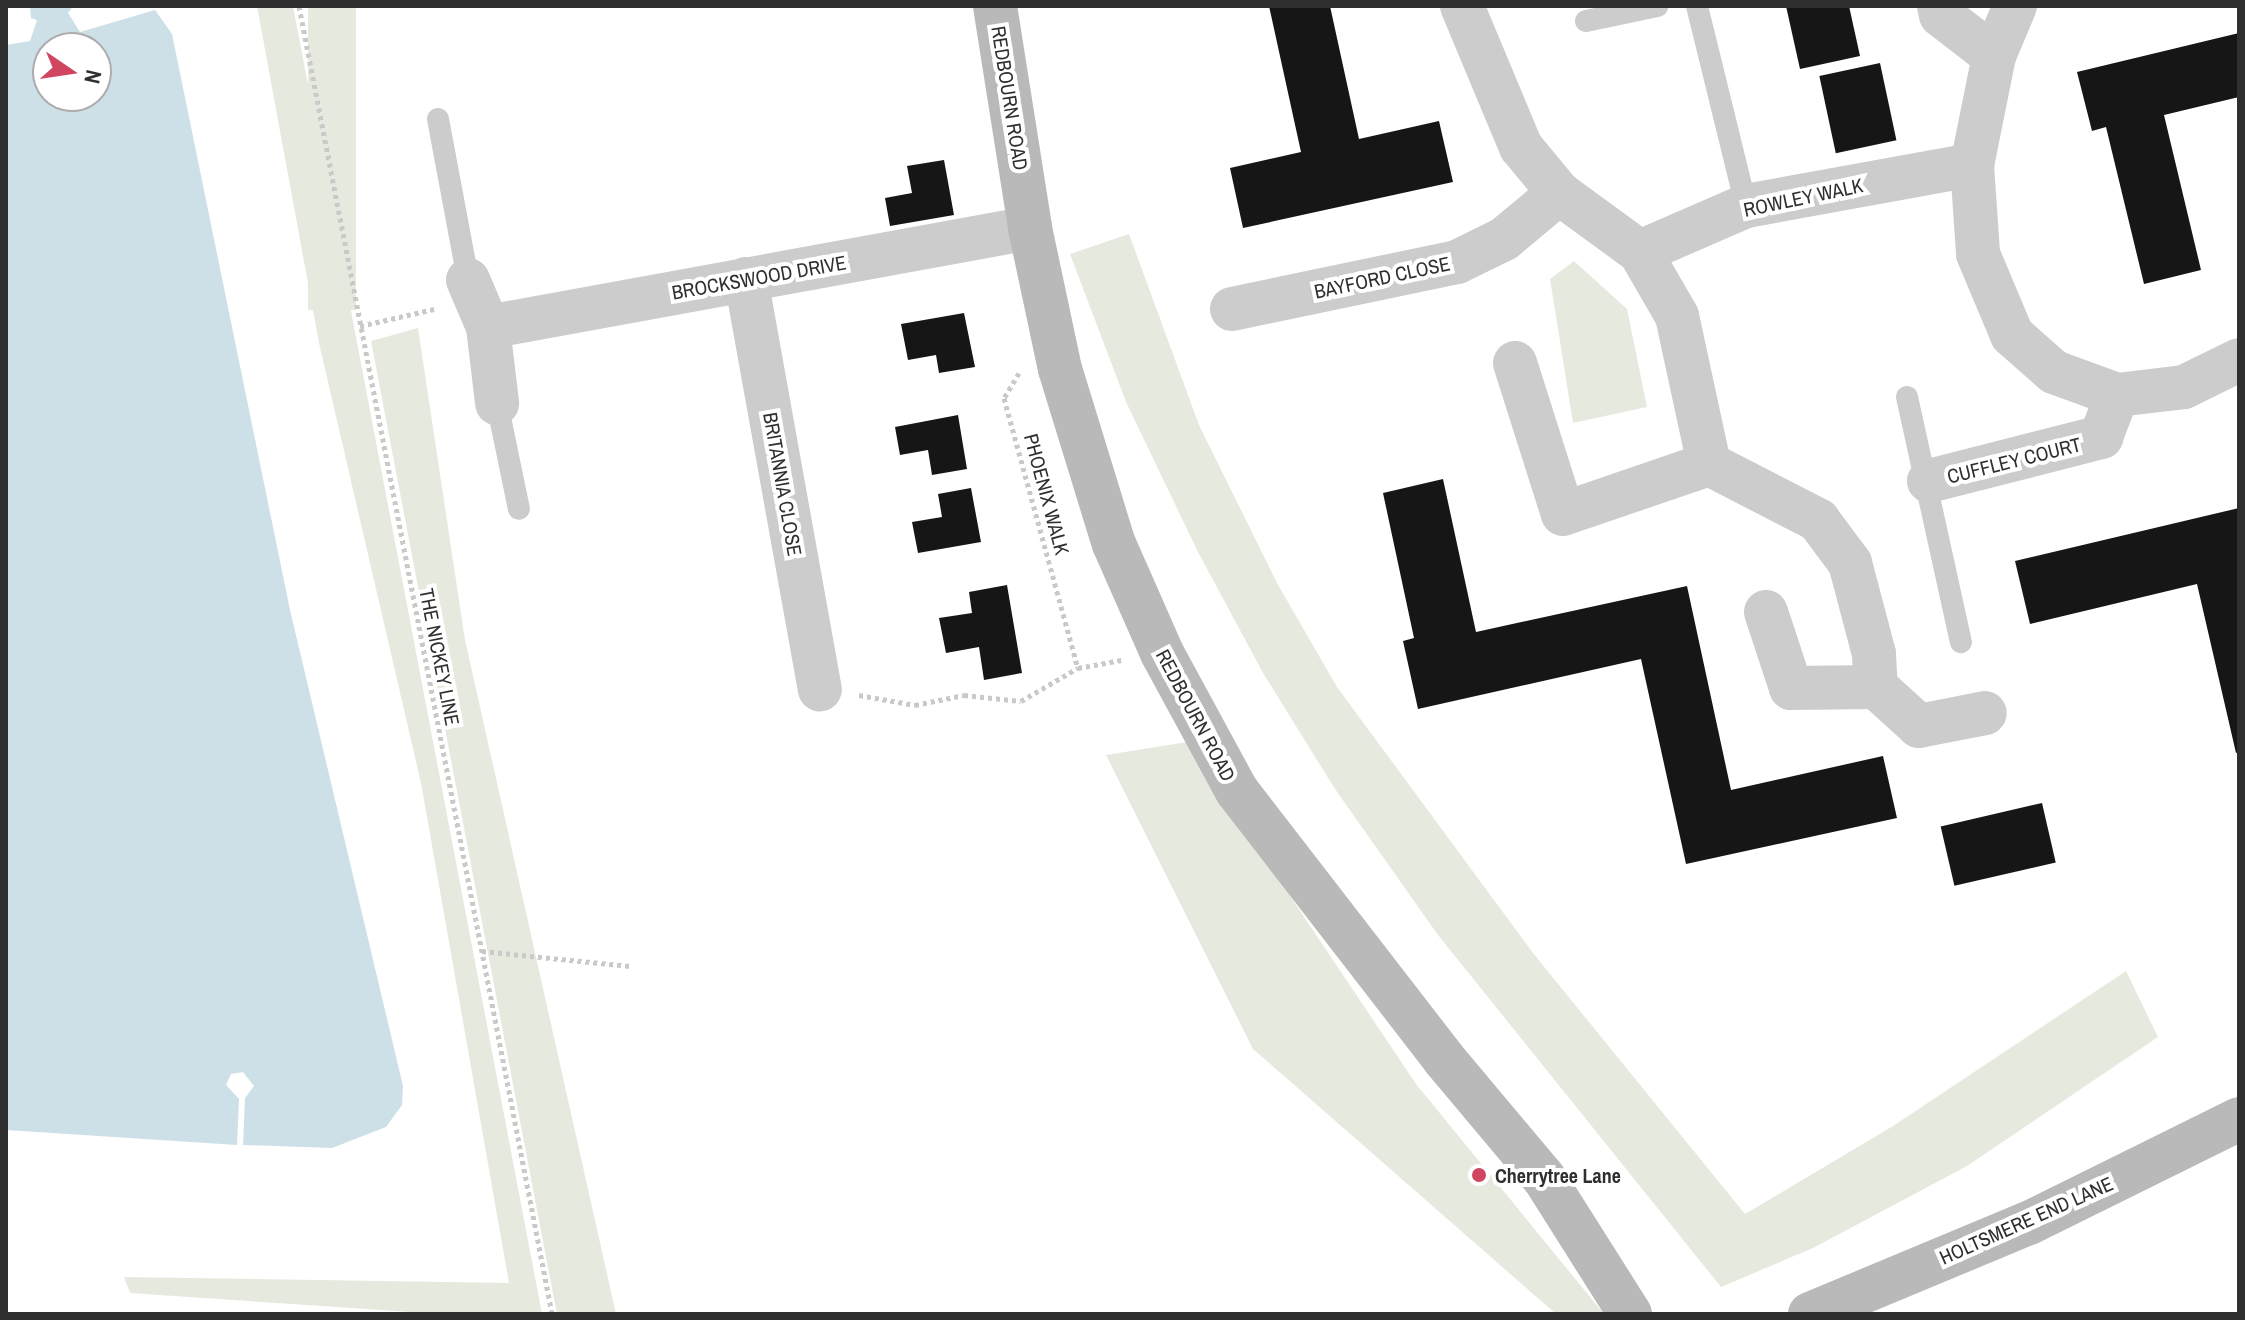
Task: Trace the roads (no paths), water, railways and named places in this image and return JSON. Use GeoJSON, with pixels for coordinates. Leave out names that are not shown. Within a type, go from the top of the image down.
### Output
{"type":"FeatureCollection","features":[{"type":"Feature","properties":{"kind":"main road","name":"REDBOURN ROAD"},"geometry":{"type":"LineString","coordinates":[[995,6],[1030,228],[1060,369],[1087,468],[1162,653],[1237,791],[1444,1059],[1544,1178],[1630,1314]]}},
{"type":"Feature","properties":{"kind":"main road","name":"HOLTSMERE END LANE"},"geometry":{"type":"LineString","coordinates":[[1810,1314],[2029,1223],[2239,1119]]}},
{"type":"Feature","properties":{"kind":"street"},"geometry":{"type":"LineString","coordinates":[[1462,6],[1521,147],[1559,193],[1640,252],[1677,316],[1709,464]]}},
{"type":"Feature","properties":{"kind":"street"},"geometry":{"type":"LineString","coordinates":[[1939,6],[1941,15],[1994,56]]}},
{"type":"Feature","properties":{"kind":"street"},"geometry":{"type":"LineString","coordinates":[[2015,6],[1994,56],[1972,165],[1978,254],[2012,335],[2054,372],[2117,395],[2184,387],[2239,360]]}},
{"type":"Feature","properties":{"kind":"street","name":"ROWLEY WALK"},"geometry":{"type":"LineString","coordinates":[[1640,252],[1746,206],[1972,165]]}},
{"type":"Feature","properties":{"kind":"street","name":"BAYFORD CLOSE"},"geometry":{"type":"LineString","coordinates":[[1232,309],[1457,262],[1504,239],[1559,193]]}},
{"type":"Feature","properties":{"kind":"street","name":"BROCKSWOOD DRIVE"},"geometry":{"type":"LineString","coordinates":[[476,302],[746,279],[1030,228]]}},
{"type":"Feature","properties":{"kind":"street","name":"BRITANNIA CLOSE"},"geometry":{"type":"LineString","coordinates":[[746,279],[820,689]]}},
{"type":"Feature","properties":{"kind":"street"},"geometry":{"type":"LineString","coordinates":[[476,302],[497,403]]}},
{"type":"Feature","properties":{"kind":"street"},"geometry":{"type":"LineString","coordinates":[[1515,363],[1563,514],[1709,464],[1818,520],[1850,563],[1874,654],[1876,687]]}},
{"type":"Feature","properties":{"kind":"street","name":"CUFFLEY COURT"},"geometry":{"type":"LineString","coordinates":[[1929,481],[2101,437],[2117,395]]}},
{"type":"Feature","properties":{"kind":"street"},"geometry":{"type":"LineString","coordinates":[[1766,612],[1791,688],[1876,687],[1919,726],[1985,713]]}},
{"type":"Feature","properties":{"kind":"lane"},"geometry":{"type":"LineString","coordinates":[[1586,21],[1657,6]]}},
{"type":"Feature","properties":{"kind":"lane"},"geometry":{"type":"LineString","coordinates":[[1697,6],[1746,206]]}},
{"type":"Feature","properties":{"kind":"lane"},"geometry":{"type":"LineString","coordinates":[[438,119],[476,302]]}},
{"type":"Feature","properties":{"kind":"lane"},"geometry":{"type":"LineString","coordinates":[[1907,397],[1929,481],[1961,642]]}},
{"type":"Feature","properties":{"kind":"lane"},"geometry":{"type":"LineString","coordinates":[[497,403],[519,509]]}},
{"type":"Feature","properties":{"kind":"place","name":"Cherrytree Lane"},"geometry":{"type":"Point","coordinates":[1479,1175]}}]}
